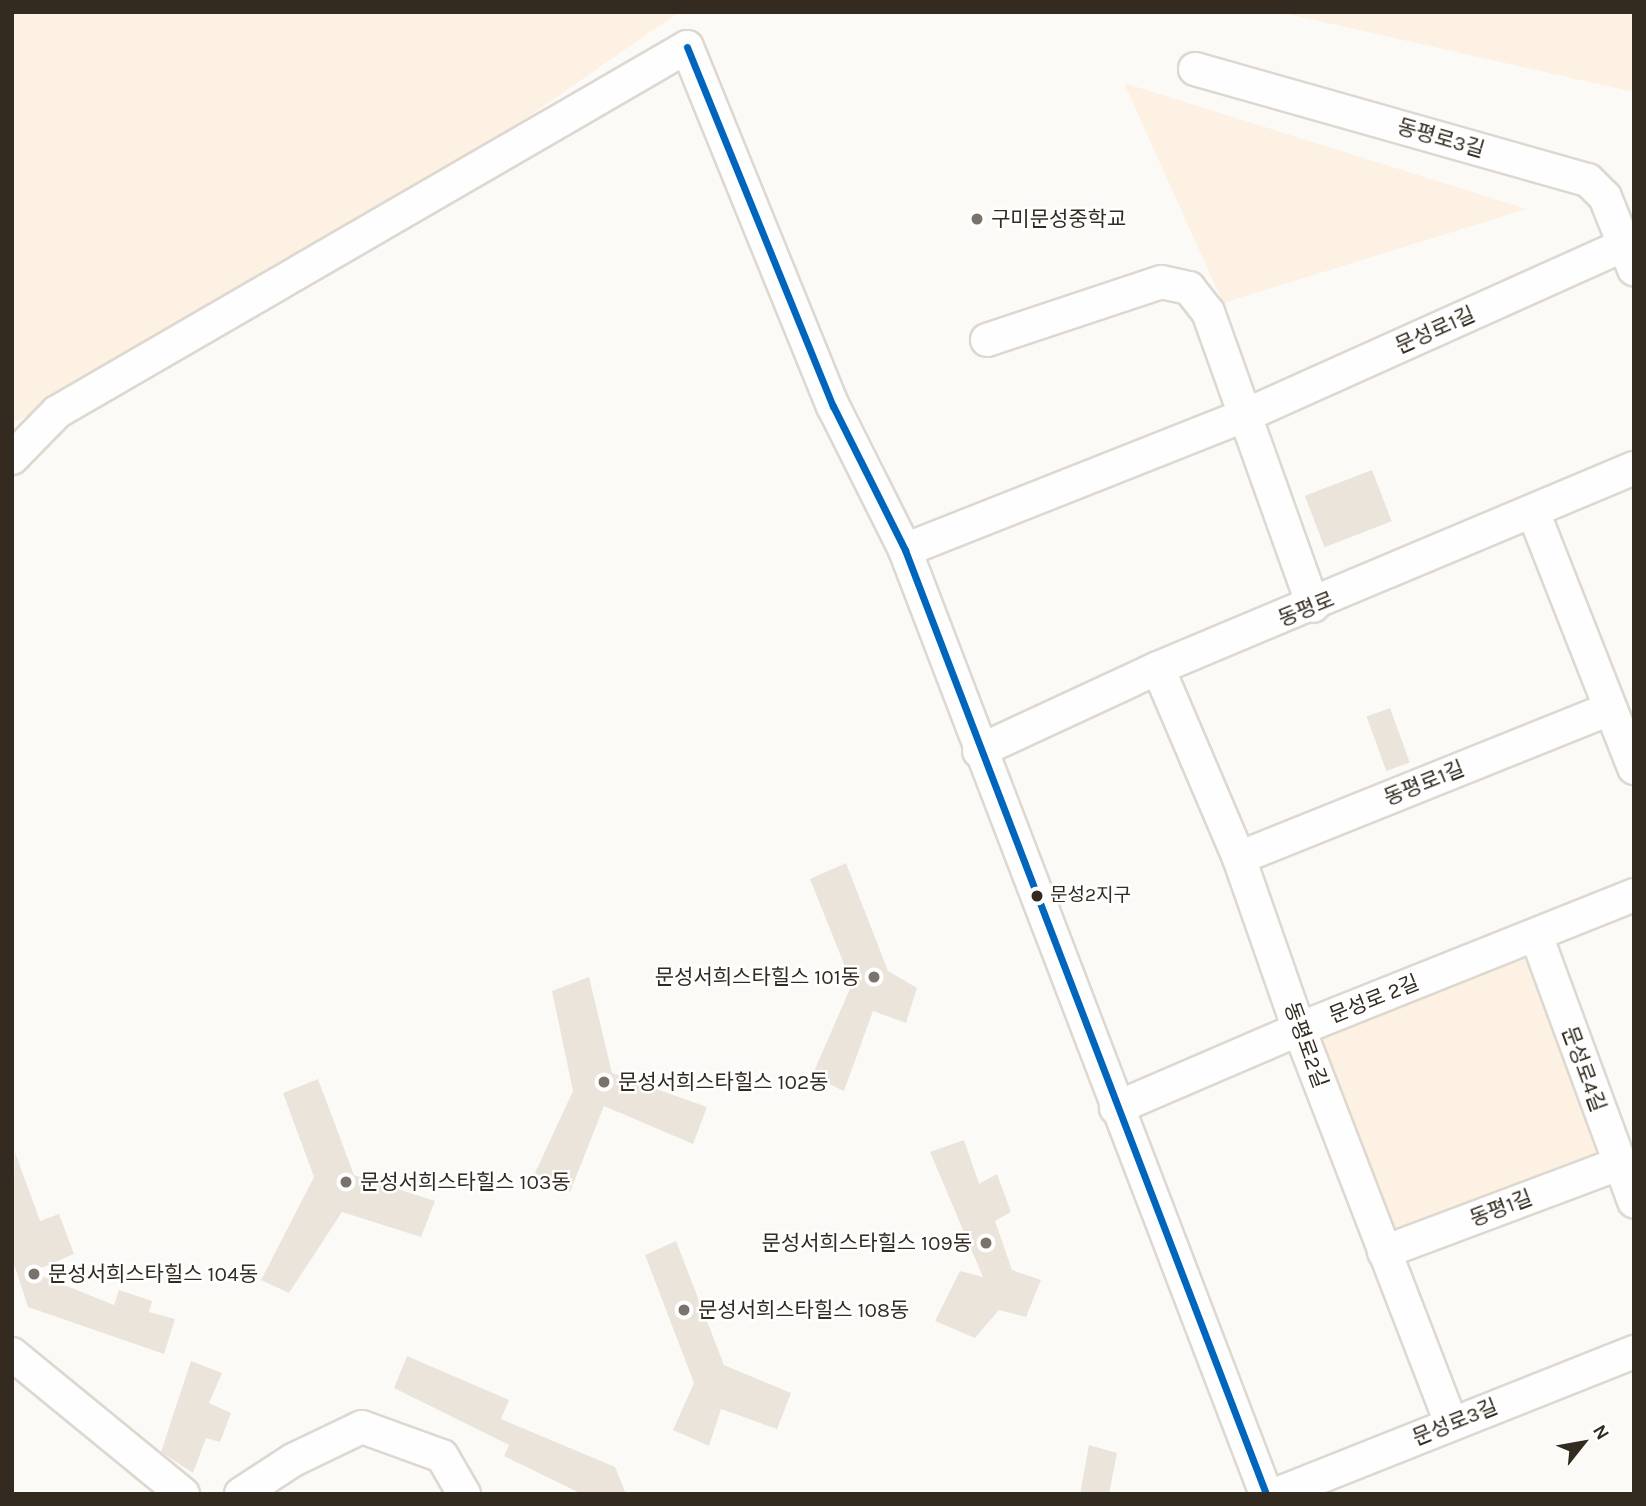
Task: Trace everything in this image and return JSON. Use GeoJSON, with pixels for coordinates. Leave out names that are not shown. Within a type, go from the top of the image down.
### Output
{"type":"FeatureCollection","features":[{"type":"Feature","properties":{"kind":"street"},"geometry":{"type":"LineString","coordinates":[[12,458],[57,412],[687,47],[833,406],[905,550],[979,751],[1266,1494]]}},
{"type":"Feature","properties":{"kind":"street","name":"동평로3길"},"geometry":{"type":"LineString","coordinates":[[1195,69],[1588,180],[1605,197],[1629,257]]}},
{"type":"Feature","properties":{"kind":"street","name":"문성로1길"},"geometry":{"type":"LineString","coordinates":[[905,550],[1246,415],[1629,257]]}},
{"type":"Feature","properties":{"kind":"street"},"geometry":{"type":"LineString","coordinates":[[987,340],[1161,282],[1175,282],[1189,288],[1208,312],[1313,606]]}},
{"type":"Feature","properties":{"kind":"street","name":"동평로"},"geometry":{"type":"LineString","coordinates":[[979,751],[1158,668],[1534,514],[1634,468]]}},
{"type":"Feature","properties":{"kind":"street"},"geometry":{"type":"LineString","coordinates":[[1534,514],[1634,768]]}},
{"type":"Feature","properties":{"kind":"street","name":"동평로2길"},"geometry":{"type":"LineString","coordinates":[[1158,668],[1239,858],[1299,1029],[1451,1423]]}},
{"type":"Feature","properties":{"kind":"street","name":"동평로1길"},"geometry":{"type":"LineString","coordinates":[[1239,858],[1609,709]]}},
{"type":"Feature","properties":{"kind":"street","name":"문성로 2길"},"geometry":{"type":"LineString","coordinates":[[1116,1108],[1299,1029],[1634,895]]}},
{"type":"Feature","properties":{"kind":"street","name":"문성로4길"},"geometry":{"type":"LineString","coordinates":[[1536,935],[1634,1202]]}},
{"type":"Feature","properties":{"kind":"street","name":"동평1길"},"geometry":{"type":"LineString","coordinates":[[1384,1252],[1618,1164]]}},
{"type":"Feature","properties":{"kind":"street","name":"문성로3길"},"geometry":{"type":"LineString","coordinates":[[1276,1494],[1634,1352]]}},
{"type":"Feature","properties":{"kind":"street"},"geometry":{"type":"LineString","coordinates":[[12,1354],[183,1494]]}},
{"type":"Feature","properties":{"kind":"street"},"geometry":{"type":"LineString","coordinates":[[241,1494],[293,1460],[362,1427],[442,1456],[464,1494]]}},
{"type":"Feature","properties":{"kind":"shaded area"},"geometry":{"type":"Polygon","coordinates":[[[12,12],[679,12],[453,169],[91,387],[12,423],[12,12]]]}},
{"type":"Feature","properties":{"kind":"shaded area"},"geometry":{"type":"Polygon","coordinates":[[[1279,12],[1634,12],[1634,92],[1279,12]]]}},
{"type":"Feature","properties":{"kind":"shaded area"},"geometry":{"type":"Polygon","coordinates":[[[1124,83],[1527,209],[1223,303],[1124,83]]]}},
{"type":"Feature","properties":{"kind":"shaded area"},"geometry":{"type":"Polygon","coordinates":[[[1536,935],[1619,1163],[1379,1251],[1296,1022],[1536,935]]]}},
{"type":"Feature","properties":{"kind":"building"},"geometry":{"type":"Polygon","coordinates":[[[1372,470],[1392,521],[1324,547],[1305,496],[1372,470]]]}},
{"type":"Feature","properties":{"kind":"building"},"geometry":{"type":"Polygon","coordinates":[[[1390,708],[1410,763],[1386,771],[1367,717],[1390,708]]]}},
{"type":"Feature","properties":{"kind":"building","name":"문성서희스타힐스 101동"},"geometry":{"type":"Polygon","coordinates":[[[846,863],[888,971],[917,988],[906,1023],[873,1011],[844,1091],[812,1076],[852,984],[810,879],[846,863]]]}},
{"type":"Feature","properties":{"kind":"building","name":"문성서희스타힐스 102동"},"geometry":{"type":"Polygon","coordinates":[[[589,977],[612,1073],[707,1107],[693,1144],[604,1106],[570,1192],[535,1173],[573,1091],[552,991],[589,977]]]}},
{"type":"Feature","properties":{"kind":"building","name":"문성서희스타힐스 103동"},"geometry":{"type":"Polygon","coordinates":[[[318,1079],[354,1175],[435,1201],[421,1237],[342,1212],[289,1293],[261,1280],[314,1177],[283,1093],[318,1079]]]}},
{"type":"Feature","properties":{"kind":"building","name":"문성서희스타힐스 109동"},"geometry":{"type":"Polygon","coordinates":[[[964,1140],[979,1184],[997,1174],[1011,1212],[995,1221],[1012,1270],[1041,1280],[1026,1317],[999,1310],[975,1338],[935,1321],[960,1271],[983,1277],[930,1152],[964,1140]]]}},
{"type":"Feature","properties":{"kind":"building","name":"문성서희스타힐스 104동"},"geometry":{"type":"Polygon","coordinates":[[[15,1152],[40,1221],[59,1214],[74,1254],[32,1272],[114,1305],[119,1290],[152,1301],[149,1312],[175,1319],[164,1354],[28,1307],[12,1258],[15,1152]]]}},
{"type":"Feature","properties":{"kind":"building","name":"문성서희스타힐스 108동"},"geometry":{"type":"Polygon","coordinates":[[[676,1241],[724,1365],[791,1393],[777,1429],[721,1409],[709,1446],[673,1430],[694,1383],[645,1255],[676,1241]]]}},
{"type":"Feature","properties":{"kind":"building"},"geometry":{"type":"Polygon","coordinates":[[[407,1356],[509,1400],[501,1419],[615,1467],[626,1494],[582,1494],[504,1456],[509,1445],[394,1388],[407,1356]]]}},
{"type":"Feature","properties":{"kind":"building"},"geometry":{"type":"Polygon","coordinates":[[[191,1361],[222,1373],[209,1403],[231,1413],[220,1442],[206,1438],[193,1473],[161,1452],[191,1361]]]}},
{"type":"Feature","properties":{"kind":"building"},"geometry":{"type":"Polygon","coordinates":[[[1089,1445],[1117,1453],[1109,1494],[1080,1494],[1089,1445]]]}},
{"type":"Feature","properties":{"kind":"transit line"},"geometry":{"type":"LineString","coordinates":[[687,47],[833,406],[905,550],[1266,1494]]}},
{"type":"Feature","properties":{"kind":"place","name":"구미문성중학교"},"geometry":{"type":"Point","coordinates":[977,219]}},
{"type":"Feature","properties":{"kind":"place","name":"문성2지구"},"geometry":{"type":"Point","coordinates":[1037,896]}},
{"type":"Feature","properties":{"kind":"place","name":"문성서희스타힐스 101동"},"geometry":{"type":"Point","coordinates":[874,977]}},
{"type":"Feature","properties":{"kind":"place","name":"문성서희스타힐스 102동"},"geometry":{"type":"Point","coordinates":[604,1082]}},
{"type":"Feature","properties":{"kind":"place","name":"문성서희스타힐스 103동"},"geometry":{"type":"Point","coordinates":[346,1182]}},
{"type":"Feature","properties":{"kind":"place","name":"문성서희스타힐스 109동"},"geometry":{"type":"Point","coordinates":[986,1243]}},
{"type":"Feature","properties":{"kind":"place","name":"문성서희스타힐스 104동"},"geometry":{"type":"Point","coordinates":[34,1274]}},
{"type":"Feature","properties":{"kind":"place","name":"문성서희스타힐스 108동"},"geometry":{"type":"Point","coordinates":[684,1310]}}]}
